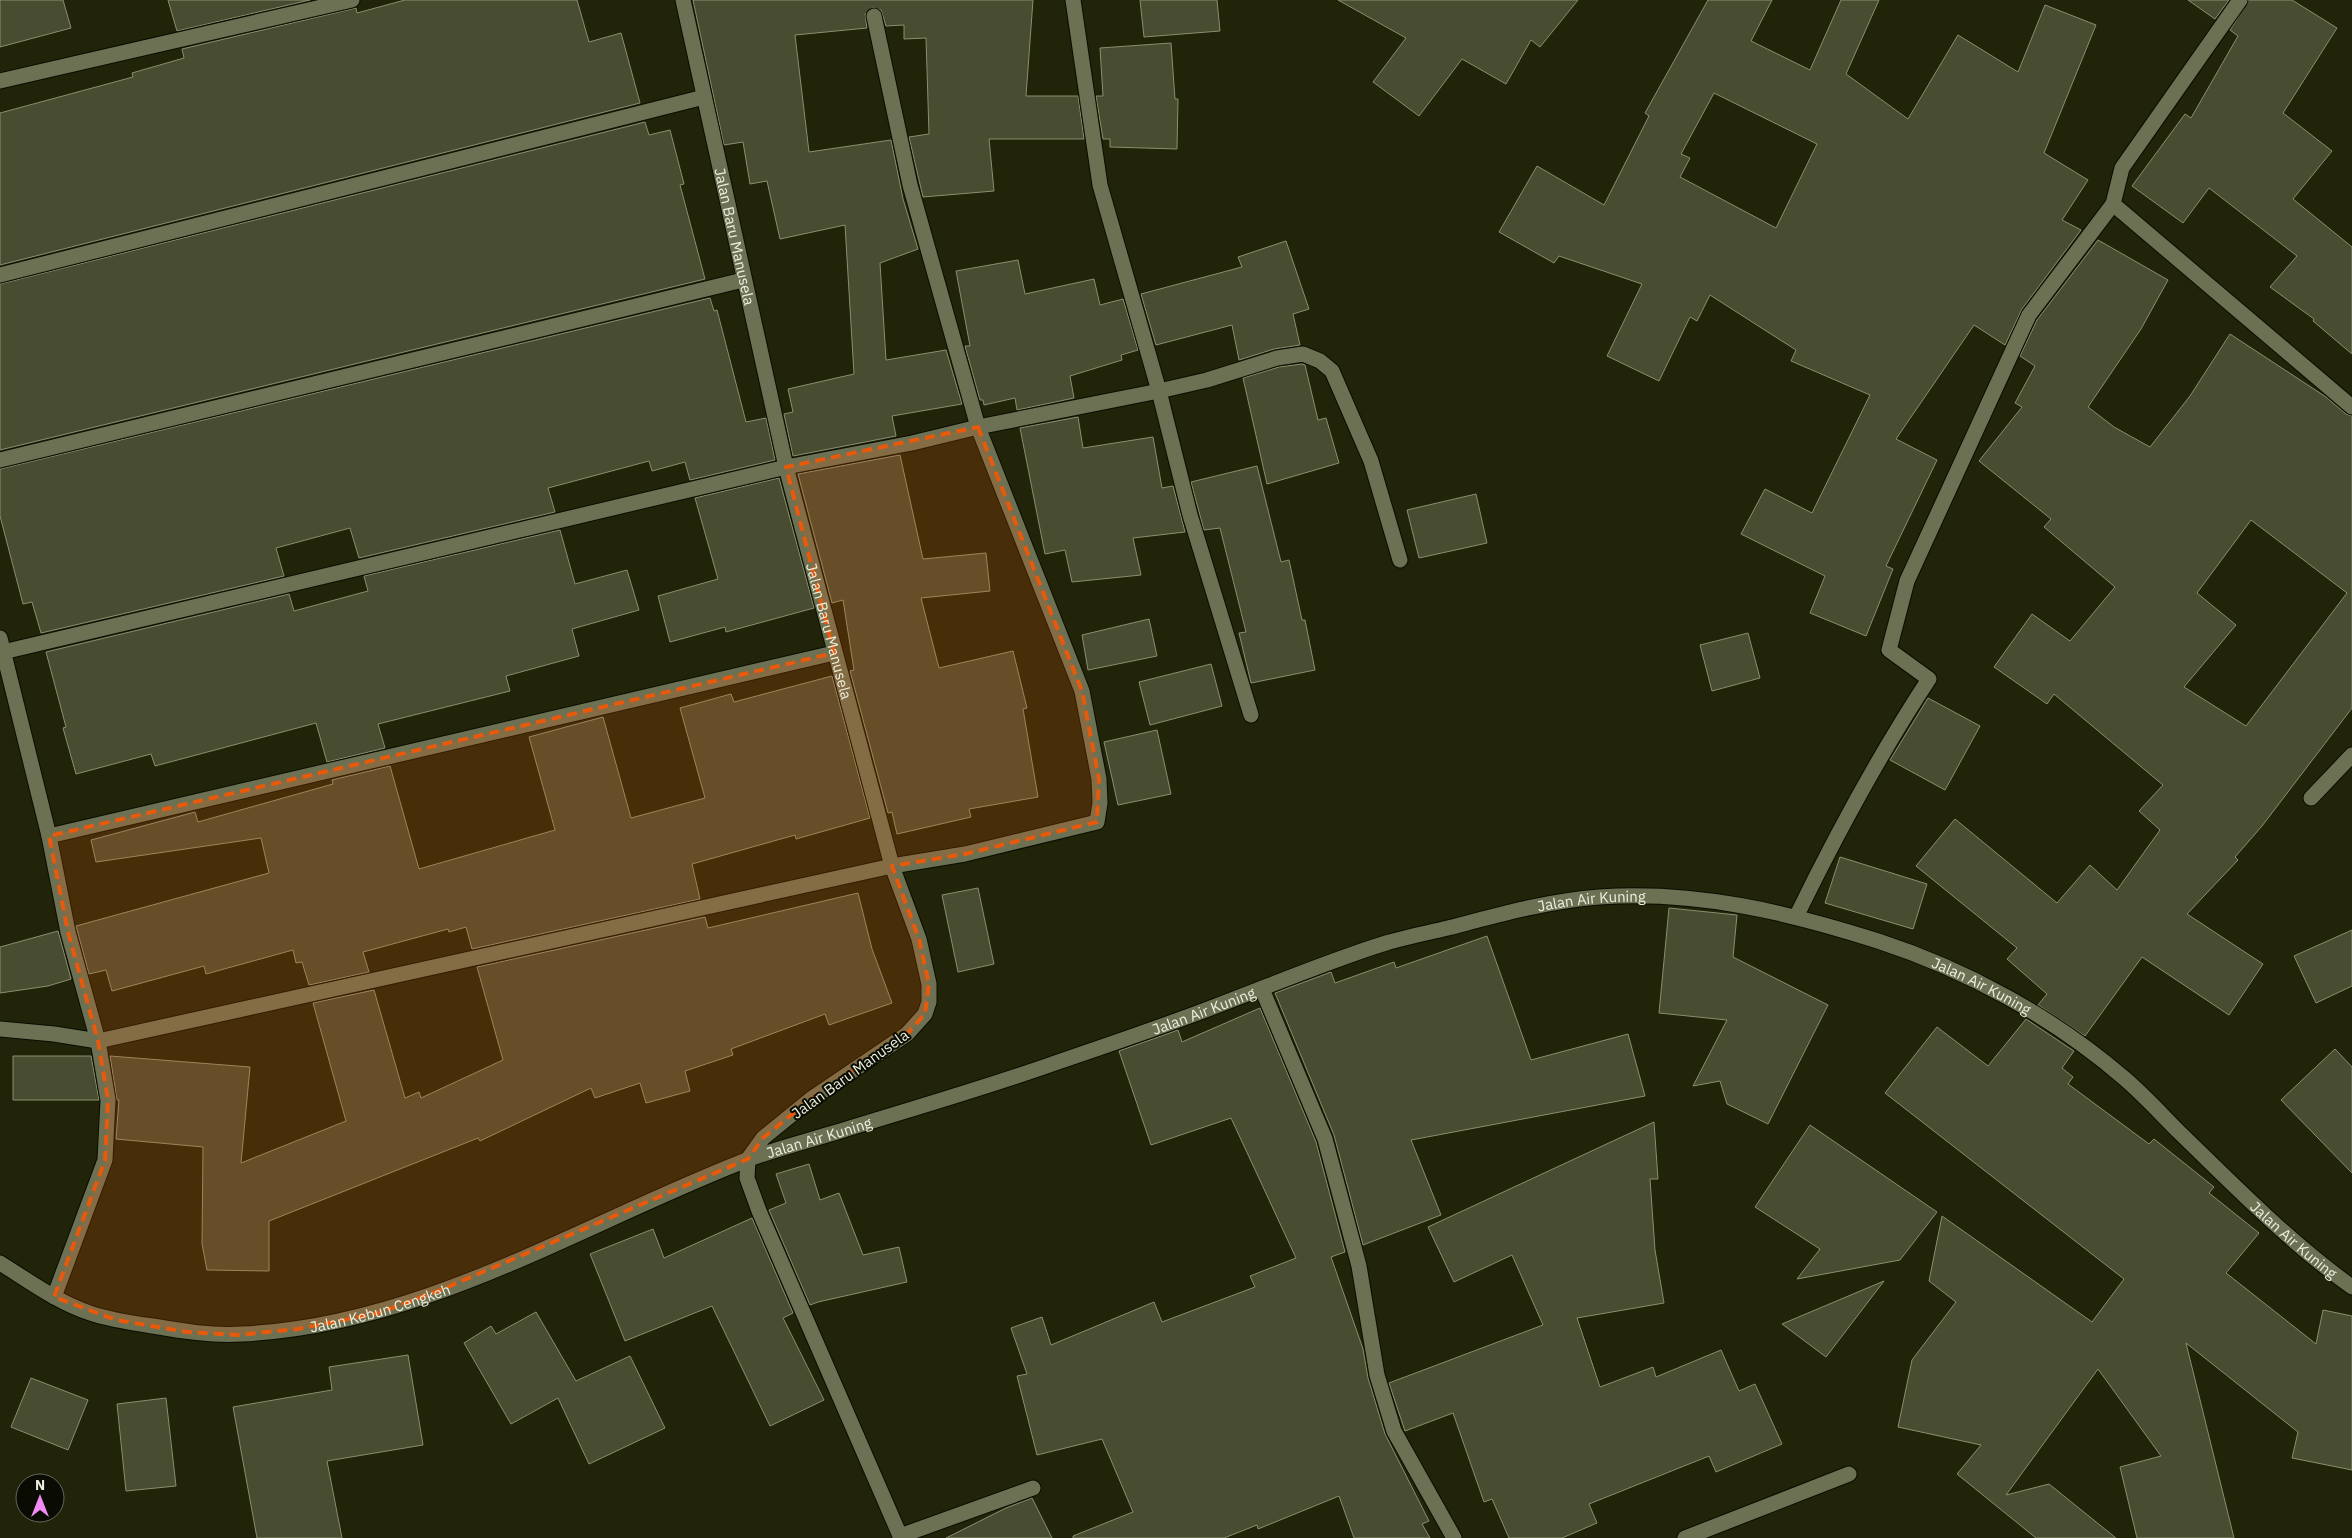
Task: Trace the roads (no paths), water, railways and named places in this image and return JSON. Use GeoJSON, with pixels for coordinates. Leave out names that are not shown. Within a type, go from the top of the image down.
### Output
{"type":"FeatureCollection","features":[{"type":"Feature","properties":{"kind":"street"},"geometry":{"type":"LineString","coordinates":[[0,81],[352,0]]}},
{"type":"Feature","properties":{"kind":"street","name":"Jalan Baru Manusela"},"geometry":{"type":"LineString","coordinates":[[683,0],[743,280],[786,467],[892,866],[919,938],[929,984],[929,1002],[925,1014],[907,1034],[811,1099],[763,1138],[748,1159]]}},
{"type":"Feature","properties":{"kind":"street"},"geometry":{"type":"LineString","coordinates":[[1073,0],[1100,184],[1159,391],[1190,516],[1251,715]]}},
{"type":"Feature","properties":{"kind":"street"},"geometry":{"type":"LineString","coordinates":[[1796,917],[1837,833],[1892,734],[1929,679],[1889,650],[1907,581],[2029,315],[2112,204],[2122,168],[2240,0]]}},
{"type":"Feature","properties":{"kind":"street"},"geometry":{"type":"LineString","coordinates":[[0,1029],[54,1034],[98,1041],[892,866],[965,854],[1097,822],[1100,803],[1099,779],[1082,692],[978,427],[910,184],[874,16]]}},
{"type":"Feature","properties":{"kind":"street"},"geometry":{"type":"LineString","coordinates":[[0,275],[704,97]]}},
{"type":"Feature","properties":{"kind":"street"},"geometry":{"type":"LineString","coordinates":[[2112,204],[2352,408]]}},
{"type":"Feature","properties":{"kind":"street"},"geometry":{"type":"LineString","coordinates":[[0,460],[743,280]]}},
{"type":"Feature","properties":{"kind":"street"},"geometry":{"type":"LineString","coordinates":[[54,1297],[105,1160],[108,1100],[98,1041],[68,932],[49,836],[2,645],[786,467],[912,443],[978,427],[1159,391],[1207,380],[1277,358],[1303,354],[1320,360],[1332,371],[1371,461],[1400,560]]}},
{"type":"Feature","properties":{"kind":"street"},"geometry":{"type":"LineString","coordinates":[[49,836],[834,653]]}},
{"type":"Feature","properties":{"kind":"street"},"geometry":{"type":"LineString","coordinates":[[2310,798],[2352,755]]}},
{"type":"Feature","properties":{"kind":"street","name":"Jalan Air Kuning"},"geometry":{"type":"LineString","coordinates":[[748,1159],[1019,1076],[1386,943],[1528,906],[1601,897],[1689,898],[1748,906],[1796,917],[1883,943],[1960,974],[2016,1002],[2064,1033],[2124,1078],[2270,1220],[2319,1263],[2352,1287]]}},
{"type":"Feature","properties":{"kind":"street"},"geometry":{"type":"LineString","coordinates":[[1262,988],[1325,1139],[1358,1266],[1377,1375],[1394,1431],[1454,1538]]}},
{"type":"Feature","properties":{"kind":"street"},"geometry":{"type":"LineString","coordinates":[[748,1159],[748,1178],[759,1211],[901,1537],[1033,1488]]}},
{"type":"Feature","properties":{"kind":"street","name":"Jalan Kebun Cengkeh"},"geometry":{"type":"LineString","coordinates":[[0,1262],[54,1297],[87,1312],[109,1318],[187,1332],[238,1335],[298,1329],[379,1313],[499,1268],[592,1228],[660,1195],[748,1159]]}},
{"type":"Feature","properties":{"kind":"street"},"geometry":{"type":"LineString","coordinates":[[1685,1538],[1849,1474]]}}]}
